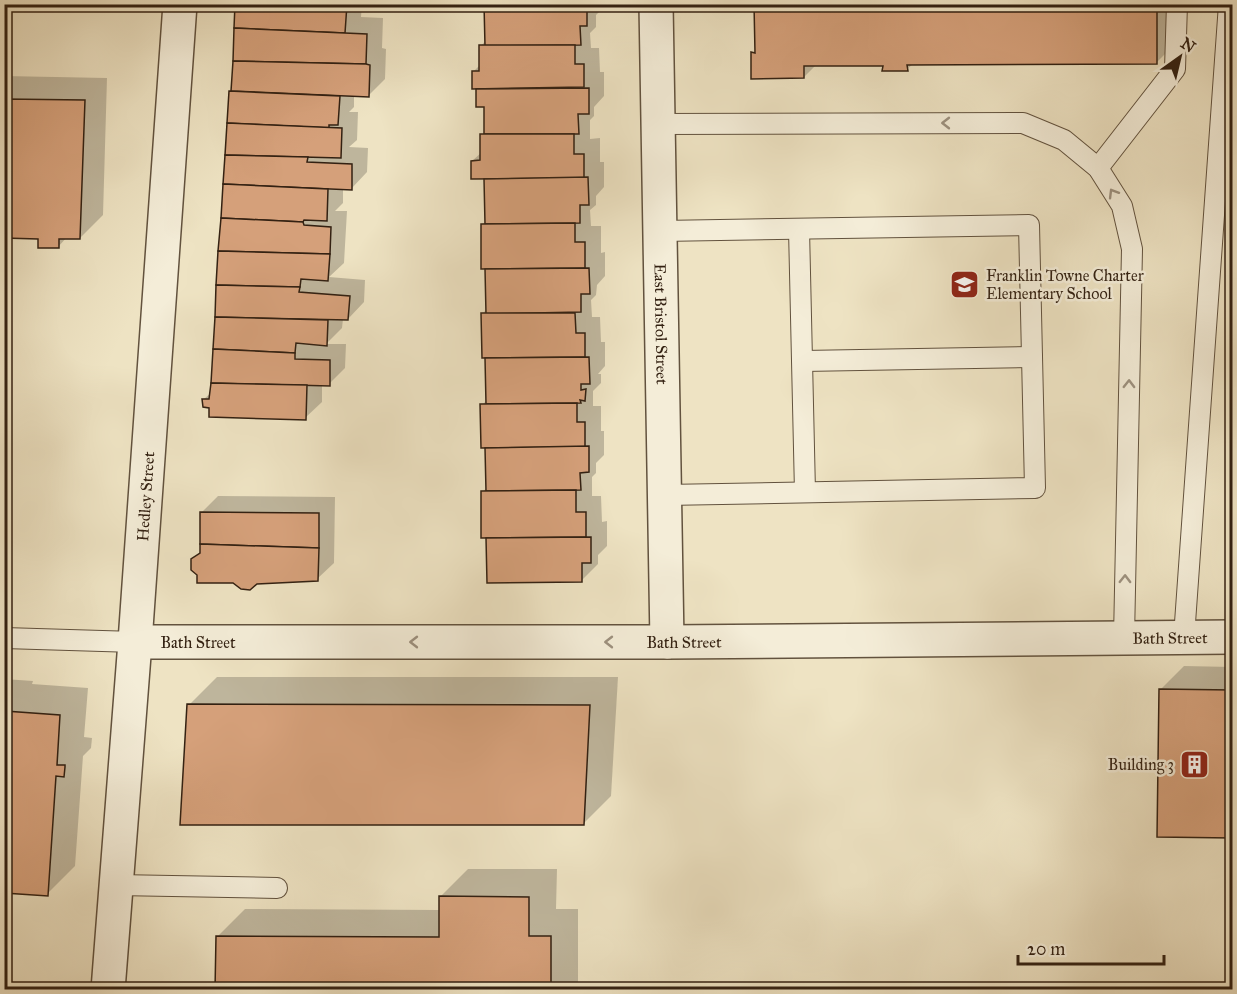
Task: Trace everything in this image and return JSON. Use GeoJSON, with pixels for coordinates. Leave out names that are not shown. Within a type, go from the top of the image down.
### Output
{"type":"FeatureCollection","features":[{"type":"Feature","properties":{"kind":"street","name":"Hedley Street"},"geometry":{"type":"LineString","coordinates":[[108,990],[180,4]]}},
{"type":"Feature","properties":{"kind":"street","name":"East Bristol Street"},"geometry":{"type":"LineString","coordinates":[[656,4],[667,642]]}},
{"type":"Feature","properties":{"kind":"street","name":"Bath Street"},"geometry":{"type":"LineString","coordinates":[[135,642],[667,642],[1233,637]]}},
{"type":"Feature","properties":{"kind":"lane"},"geometry":{"type":"LineString","coordinates":[[1098,168],[1175,69],[1177,4]]}},
{"type":"Feature","properties":{"kind":"lane"},"geometry":{"type":"LineString","coordinates":[[1184,637],[1229,4]]}},
{"type":"Feature","properties":{"kind":"lane"},"geometry":{"type":"LineString","coordinates":[[658,124],[1023,123],[1064,140],[1098,168],[1122,206],[1132,249],[1124,638]]}},
{"type":"Feature","properties":{"kind":"lane"},"geometry":{"type":"LineString","coordinates":[[661,231],[1029,225],[1035,488],[665,495]]}},
{"type":"Feature","properties":{"kind":"lane"},"geometry":{"type":"LineString","coordinates":[[799,229],[805,492]]}},
{"type":"Feature","properties":{"kind":"lane"},"geometry":{"type":"LineString","coordinates":[[802,361],[1032,357]]}},
{"type":"Feature","properties":{"kind":"lane"},"geometry":{"type":"LineString","coordinates":[[4,639],[135,642]]}},
{"type":"Feature","properties":{"kind":"lane"},"geometry":{"type":"LineString","coordinates":[[116,885],[277,888]]}},
{"type":"Feature","properties":{"kind":"building"},"geometry":{"type":"Polygon","coordinates":[[[235,4],[347,4],[345,33],[234,28],[235,4]]]}},
{"type":"Feature","properties":{"kind":"building"},"geometry":{"type":"Polygon","coordinates":[[[484,4],[587,4],[587,26],[580,26],[581,45],[485,46],[484,4]]]}},
{"type":"Feature","properties":{"kind":"building"},"geometry":{"type":"Polygon","coordinates":[[[754,4],[1157,4],[1157,64],[907,65],[908,71],[882,71],[883,66],[804,66],[804,78],[751,79],[751,52],[755,53],[754,4]]]}},
{"type":"Feature","properties":{"kind":"building"},"geometry":{"type":"Polygon","coordinates":[[[234,28],[367,34],[366,64],[233,61],[234,28]]]}},
{"type":"Feature","properties":{"kind":"building"},"geometry":{"type":"Polygon","coordinates":[[[479,45],[575,45],[575,64],[584,64],[584,87],[472,89],[472,71],[479,71],[479,45]]]}},
{"type":"Feature","properties":{"kind":"building"},"geometry":{"type":"Polygon","coordinates":[[[233,61],[370,65],[369,97],[231,91],[233,61]]]}},
{"type":"Feature","properties":{"kind":"building"},"geometry":{"type":"Polygon","coordinates":[[[589,88],[589,114],[578,114],[579,134],[484,134],[484,107],[476,107],[476,89],[589,88]]]}},
{"type":"Feature","properties":{"kind":"building"},"geometry":{"type":"Polygon","coordinates":[[[229,91],[340,96],[338,125],[329,125],[329,128],[227,123],[229,91]]]}},
{"type":"Feature","properties":{"kind":"building"},"geometry":{"type":"Polygon","coordinates":[[[4,99],[85,100],[80,239],[59,239],[59,248],[38,248],[38,239],[4,238],[4,99]]]}},
{"type":"Feature","properties":{"kind":"building"},"geometry":{"type":"Polygon","coordinates":[[[227,123],[342,128],[341,158],[225,155],[227,123]]]}},
{"type":"Feature","properties":{"kind":"building"},"geometry":{"type":"Polygon","coordinates":[[[480,134],[574,134],[574,154],[584,154],[584,178],[471,179],[471,161],[480,160],[480,134]]]}},
{"type":"Feature","properties":{"kind":"building"},"geometry":{"type":"Polygon","coordinates":[[[225,155],[308,157],[307,162],[352,164],[352,190],[223,184],[225,155]]]}},
{"type":"Feature","properties":{"kind":"building"},"geometry":{"type":"Polygon","coordinates":[[[588,177],[589,205],[580,205],[580,223],[485,224],[484,179],[588,177]]]}},
{"type":"Feature","properties":{"kind":"building"},"geometry":{"type":"Polygon","coordinates":[[[223,184],[328,189],[327,221],[221,218],[223,184]]]}},
{"type":"Feature","properties":{"kind":"building"},"geometry":{"type":"Polygon","coordinates":[[[221,218],[303,222],[304,225],[331,227],[330,254],[218,251],[221,218]]]}},
{"type":"Feature","properties":{"kind":"building"},"geometry":{"type":"Polygon","coordinates":[[[575,223],[575,242],[585,242],[585,268],[481,269],[481,224],[575,223]]]}},
{"type":"Feature","properties":{"kind":"building"},"geometry":{"type":"Polygon","coordinates":[[[218,251],[330,254],[328,281],[301,279],[300,287],[216,285],[218,251]]]}},
{"type":"Feature","properties":{"kind":"building"},"geometry":{"type":"Polygon","coordinates":[[[589,268],[590,294],[581,294],[581,312],[486,314],[485,269],[589,268]]]}},
{"type":"Feature","properties":{"kind":"building"},"geometry":{"type":"Polygon","coordinates":[[[216,285],[300,287],[299,292],[350,296],[348,320],[215,317],[216,285]]]}},
{"type":"Feature","properties":{"kind":"building"},"geometry":{"type":"Polygon","coordinates":[[[481,313],[575,313],[576,333],[585,333],[585,357],[482,358],[481,313]]]}},
{"type":"Feature","properties":{"kind":"building"},"geometry":{"type":"Polygon","coordinates":[[[215,317],[328,320],[327,346],[296,343],[295,353],[213,349],[215,317]]]}},
{"type":"Feature","properties":{"kind":"building"},"geometry":{"type":"Polygon","coordinates":[[[213,349],[295,353],[295,359],[330,360],[330,386],[211,383],[213,349]]]}},
{"type":"Feature","properties":{"kind":"building"},"geometry":{"type":"Polygon","coordinates":[[[589,357],[590,384],[581,384],[581,390],[586,389],[585,401],[580,400],[581,403],[486,404],[485,358],[589,357]]]}},
{"type":"Feature","properties":{"kind":"building"},"geometry":{"type":"Polygon","coordinates":[[[211,383],[307,385],[306,420],[209,417],[209,408],[203,407],[202,399],[209,399],[211,383]]]}},
{"type":"Feature","properties":{"kind":"building"},"geometry":{"type":"Polygon","coordinates":[[[577,403],[577,422],[585,422],[585,447],[481,448],[480,404],[577,403]]]}},
{"type":"Feature","properties":{"kind":"building"},"geometry":{"type":"Polygon","coordinates":[[[589,446],[589,472],[580,473],[581,490],[486,491],[485,448],[589,446]]]}},
{"type":"Feature","properties":{"kind":"building"},"geometry":{"type":"Polygon","coordinates":[[[576,490],[576,512],[586,512],[586,537],[481,538],[481,491],[576,490]]]}},
{"type":"Feature","properties":{"kind":"building"},"geometry":{"type":"Polygon","coordinates":[[[200,512],[319,513],[319,548],[200,544],[200,512]]]}},
{"type":"Feature","properties":{"kind":"building"},"geometry":{"type":"Polygon","coordinates":[[[591,537],[591,563],[582,563],[582,582],[487,583],[486,538],[591,537]]]}},
{"type":"Feature","properties":{"kind":"building"},"geometry":{"type":"Polygon","coordinates":[[[200,544],[319,548],[318,581],[257,584],[250,590],[241,589],[233,583],[197,583],[197,575],[191,570],[191,559],[200,553],[200,544]]]}},
{"type":"Feature","properties":{"kind":"building","name":"Building 3"},"geometry":{"type":"Polygon","coordinates":[[[1159,689],[1232,690],[1232,838],[1157,837],[1159,689]]]}},
{"type":"Feature","properties":{"kind":"building"},"geometry":{"type":"Polygon","coordinates":[[[187,704],[590,705],[584,825],[180,825],[187,704]]]}},
{"type":"Feature","properties":{"kind":"building"},"geometry":{"type":"Polygon","coordinates":[[[4,709],[5,711],[60,715],[57,765],[65,765],[65,767],[64,777],[56,776],[48,896],[4,893],[4,709]]]}},
{"type":"Feature","properties":{"kind":"building"},"geometry":{"type":"Polygon","coordinates":[[[439,896],[529,897],[529,936],[551,936],[551,990],[215,990],[216,936],[439,937],[439,896]]]}},
{"type":"Feature","properties":{"kind":"place","name":"Franklin Towne Charter Elementary School"},"geometry":{"type":"Point","coordinates":[965,284]}},
{"type":"Feature","properties":{"kind":"place","name":"Building 3"},"geometry":{"type":"Point","coordinates":[1195,764]}}]}
